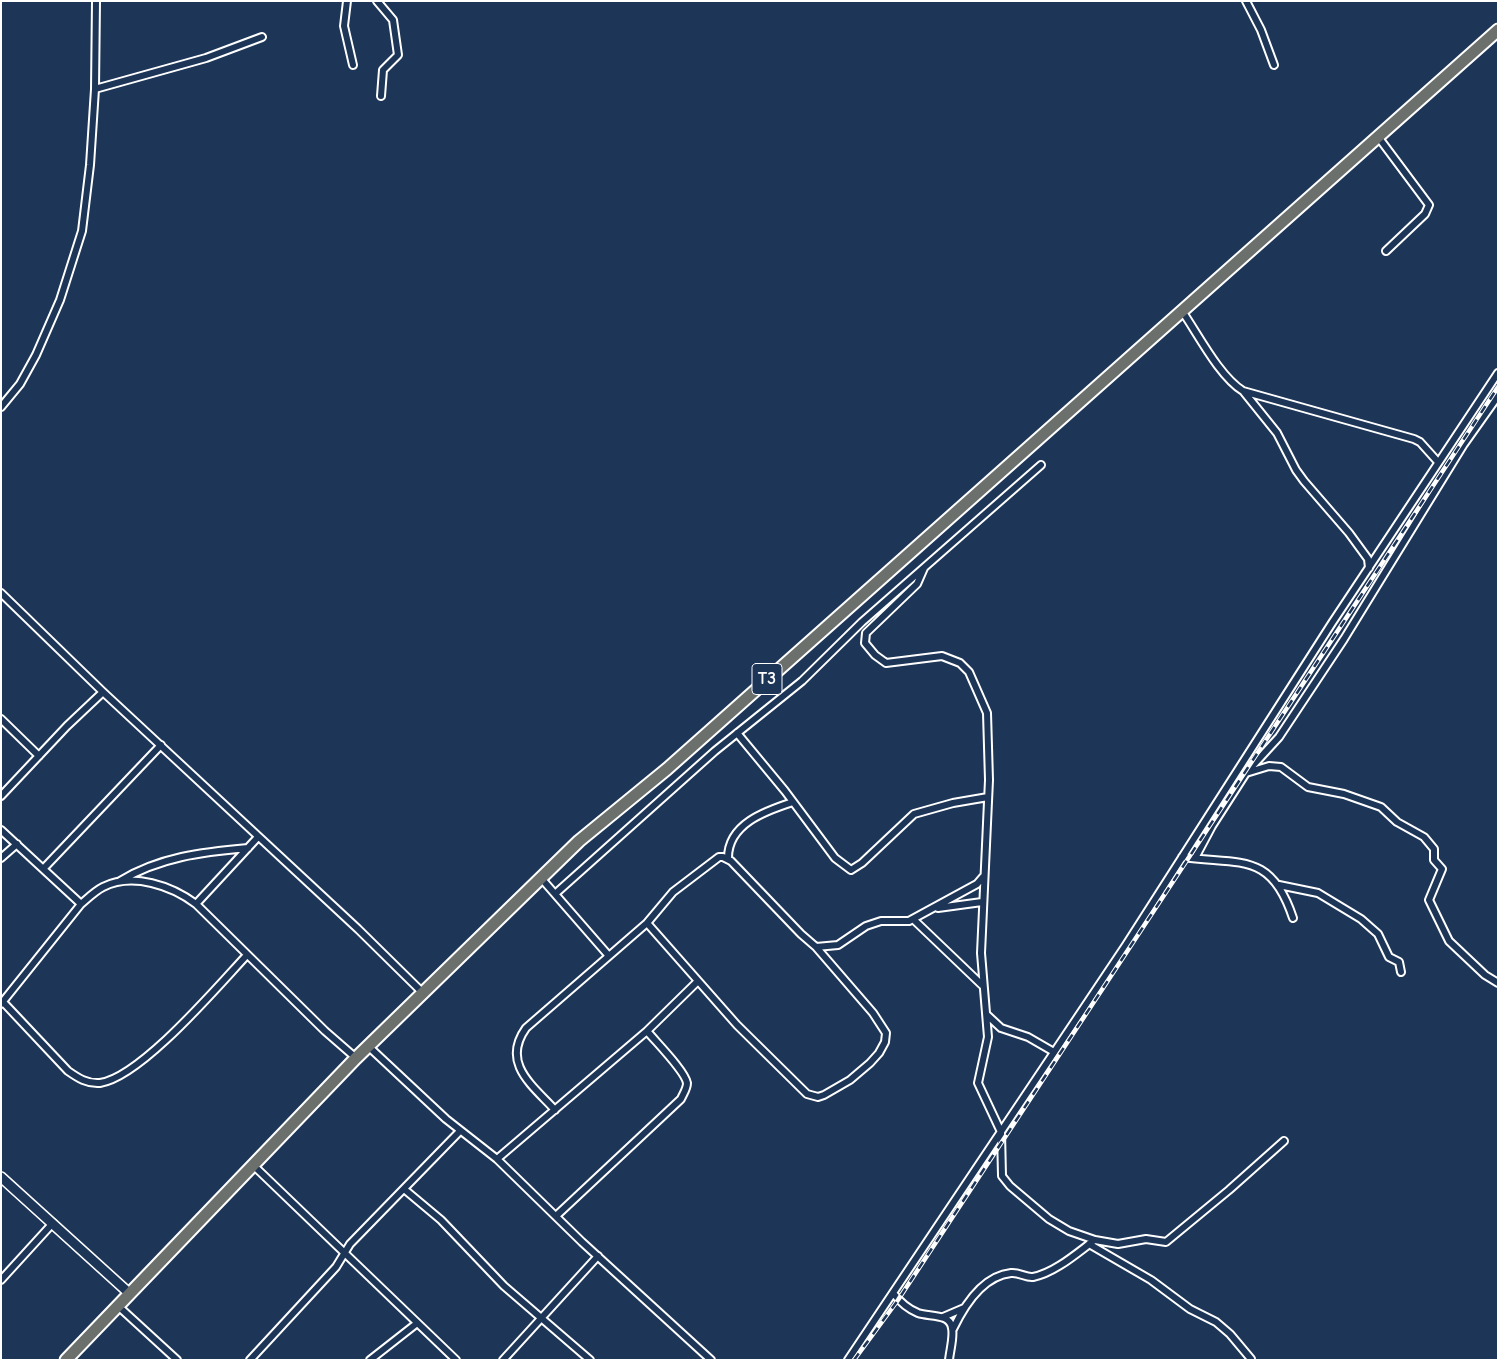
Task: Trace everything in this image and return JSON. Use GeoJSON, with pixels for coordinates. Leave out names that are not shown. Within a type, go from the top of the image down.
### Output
{"type":"FeatureCollection","features":[{"type":"Feature","properties":{"kind":"highway","name":"T3"},"geometry":{"type":"LineString","coordinates":[[66,1360],[252,1164],[356,1058],[579,841],[667,769],[1379,138],[1498,30]]}},
{"type":"Feature","properties":{"kind":"street"},"geometry":{"type":"LineString","coordinates":[[1,407],[20,384],[36,355],[60,300],[73,264],[84,212],[95,89],[96,1]]}},
{"type":"Feature","properties":{"kind":"street"},"geometry":{"type":"LineString","coordinates":[[347,1],[344,26],[354,65]]}},
{"type":"Feature","properties":{"kind":"street"},"geometry":{"type":"LineString","coordinates":[[377,1],[393,20],[398,54],[384,70],[380,96]]}},
{"type":"Feature","properties":{"kind":"street"},"geometry":{"type":"LineString","coordinates":[[1246,1],[1261,30],[1274,65]]}},
{"type":"Feature","properties":{"kind":"street"},"geometry":{"type":"LineString","coordinates":[[95,89],[206,58],[262,37]]}},
{"type":"Feature","properties":{"kind":"street"},"geometry":{"type":"LineString","coordinates":[[1379,138],[1429,205],[1425,214],[1386,252]]}},
{"type":"Feature","properties":{"kind":"street"},"geometry":{"type":"LineString","coordinates":[[1182,311],[1224,373],[1235,386],[1243,391],[1414,439],[1420,442],[1438,462]]}},
{"type":"Feature","properties":{"kind":"street"},"geometry":{"type":"LineString","coordinates":[[848,1360],[1126,945],[1438,462],[1498,373]]}},
{"type":"Feature","properties":{"kind":"street"},"geometry":{"type":"LineString","coordinates":[[1243,391],[1277,433],[1304,482],[1349,532],[1368,559],[1370,568]]}},
{"type":"Feature","properties":{"kind":"street"},"geometry":{"type":"LineString","coordinates":[[1195,858],[1212,826],[1246,773],[1284,729],[1344,639],[1459,452],[1498,396]]}},
{"type":"Feature","properties":{"kind":"street"},"geometry":{"type":"LineString","coordinates":[[555,894],[737,733],[802,682],[862,622],[1041,465]]}},
{"type":"Feature","properties":{"kind":"street"},"geometry":{"type":"LineString","coordinates":[[924,568],[917,584],[866,633],[864,643],[886,663],[942,656],[952,659],[964,666],[987,713],[990,752],[982,902],[982,985],[988,1037],[978,1083],[1001,1132],[1000,1172],[1006,1182],[1055,1224],[1092,1242],[1152,1280],[1190,1309],[1220,1325],[1251,1359]]}},
{"type":"Feature","properties":{"kind":"street"},"geometry":{"type":"LineString","coordinates":[[1,593],[103,692],[358,929],[422,993]]}},
{"type":"Feature","properties":{"kind":"street"},"geometry":{"type":"LineString","coordinates":[[1,796],[103,692]]}},
{"type":"Feature","properties":{"kind":"street"},"geometry":{"type":"LineString","coordinates":[[1,719],[39,756]]}},
{"type":"Feature","properties":{"kind":"street"},"geometry":{"type":"LineString","coordinates":[[737,733],[793,802],[828,851],[842,865],[851,870],[869,858],[914,814],[953,803],[988,797]]}},
{"type":"Feature","properties":{"kind":"street"},"geometry":{"type":"LineString","coordinates":[[44,868],[160,745]]}},
{"type":"Feature","properties":{"kind":"street"},"geometry":{"type":"LineString","coordinates":[[1246,773],[1274,766],[1285,768],[1308,787],[1344,794],[1381,807],[1397,822],[1424,837],[1434,849],[1434,860],[1442,869],[1429,900],[1440,920],[1444,934],[1480,970],[1498,983]]}},
{"type":"Feature","properties":{"kind":"street"},"geometry":{"type":"LineString","coordinates":[[647,923],[737,1025],[768,1054],[799,1088],[812,1096],[824,1095],[836,1089],[870,1063],[885,1042],[886,1033],[873,1013],[816,947],[805,939],[728,858],[728,847],[738,830],[770,809],[793,802]]}},
{"type":"Feature","properties":{"kind":"street"},"geometry":{"type":"LineString","coordinates":[[1,830],[81,904]]}},
{"type":"Feature","properties":{"kind":"street"},"geometry":{"type":"LineString","coordinates":[[196,904],[258,836]]}},
{"type":"Feature","properties":{"kind":"street"},"geometry":{"type":"LineString","coordinates":[[1,858],[16,844]]}},
{"type":"Feature","properties":{"kind":"street"},"geometry":{"type":"LineString","coordinates":[[247,955],[164,1040],[135,1066],[121,1076],[100,1083],[87,1082],[68,1071],[2,1003],[81,904],[103,887],[118,882],[138,870],[164,861],[208,852],[248,848]]}},
{"type":"Feature","properties":{"kind":"street"},"geometry":{"type":"LineString","coordinates":[[1182,856],[1236,861],[1254,865],[1269,874],[1279,885],[1293,918]]}},
{"type":"Feature","properties":{"kind":"street"},"geometry":{"type":"LineString","coordinates":[[554,1110],[519,1068],[516,1061],[518,1042],[526,1028],[647,923],[679,887],[713,861],[719,858],[728,858]]}},
{"type":"Feature","properties":{"kind":"street"},"geometry":{"type":"LineString","coordinates":[[541,878],[609,956]]}},
{"type":"Feature","properties":{"kind":"street"},"geometry":{"type":"LineString","coordinates":[[816,947],[838,945],[866,926],[881,920],[910,921],[937,908],[977,884],[983,878]]}},
{"type":"Feature","properties":{"kind":"street"},"geometry":{"type":"LineString","coordinates":[[118,882],[155,884],[169,887],[196,904],[356,1058]]}},
{"type":"Feature","properties":{"kind":"street"},"geometry":{"type":"LineString","coordinates":[[1279,885],[1318,893],[1361,918],[1378,934],[1389,957],[1399,962],[1400,972]]}},
{"type":"Feature","properties":{"kind":"street"},"geometry":{"type":"LineString","coordinates":[[937,908],[982,902]]}},
{"type":"Feature","properties":{"kind":"street"},"geometry":{"type":"LineString","coordinates":[[914,919],[982,985]]}},
{"type":"Feature","properties":{"kind":"street"},"geometry":{"type":"LineString","coordinates":[[497,1159],[647,1031],[698,981]]}},
{"type":"Feature","properties":{"kind":"street"},"geometry":{"type":"LineString","coordinates":[[986,1014],[1001,1028],[1028,1037],[1054,1052]]}},
{"type":"Feature","properties":{"kind":"street"},"geometry":{"type":"LineString","coordinates":[[556,1216],[681,1099],[685,1091],[686,1083],[683,1074],[647,1031]]}},
{"type":"Feature","properties":{"kind":"street"},"geometry":{"type":"LineString","coordinates":[[368,1046],[460,1131],[497,1159],[598,1256],[711,1360]]}},
{"type":"Feature","properties":{"kind":"street"},"geometry":{"type":"LineString","coordinates":[[250,1360],[336,1267],[343,1253],[460,1131]]}},
{"type":"Feature","properties":{"kind":"street"},"geometry":{"type":"LineString","coordinates":[[949,1360],[952,1329],[971,1296],[1001,1276],[1011,1273],[1032,1277],[1063,1263],[1092,1242],[1118,1244],[1146,1240],[1168,1241],[1284,1142]]}},
{"type":"Feature","properties":{"kind":"street"},"geometry":{"type":"LineString","coordinates":[[252,1164],[416,1324],[456,1360]]}},
{"type":"Feature","properties":{"kind":"street"},"geometry":{"type":"LineString","coordinates":[[1,1177],[129,1293]]}},
{"type":"Feature","properties":{"kind":"street"},"geometry":{"type":"LineString","coordinates":[[404,1189],[441,1220],[504,1286],[590,1360]]}},
{"type":"Feature","properties":{"kind":"street"},"geometry":{"type":"LineString","coordinates":[[1,1280],[53,1223]]}},
{"type":"Feature","properties":{"kind":"street"},"geometry":{"type":"LineString","coordinates":[[503,1360],[598,1256]]}},
{"type":"Feature","properties":{"kind":"street"},"geometry":{"type":"LineString","coordinates":[[893,1293],[903,1304],[916,1313],[943,1317],[949,1321],[952,1329]]}},
{"type":"Feature","properties":{"kind":"street"},"geometry":{"type":"LineString","coordinates":[[117,1305],[177,1360]]}},
{"type":"Feature","properties":{"kind":"street"},"geometry":{"type":"LineString","coordinates":[[943,1317],[964,1308]]}},
{"type":"Feature","properties":{"kind":"street"},"geometry":{"type":"LineString","coordinates":[[370,1360],[416,1324]]}},
{"type":"Feature","properties":{"kind":"railway"},"geometry":{"type":"LineString","coordinates":[[854,1360],[898,1300],[1498,387]]}}]}
